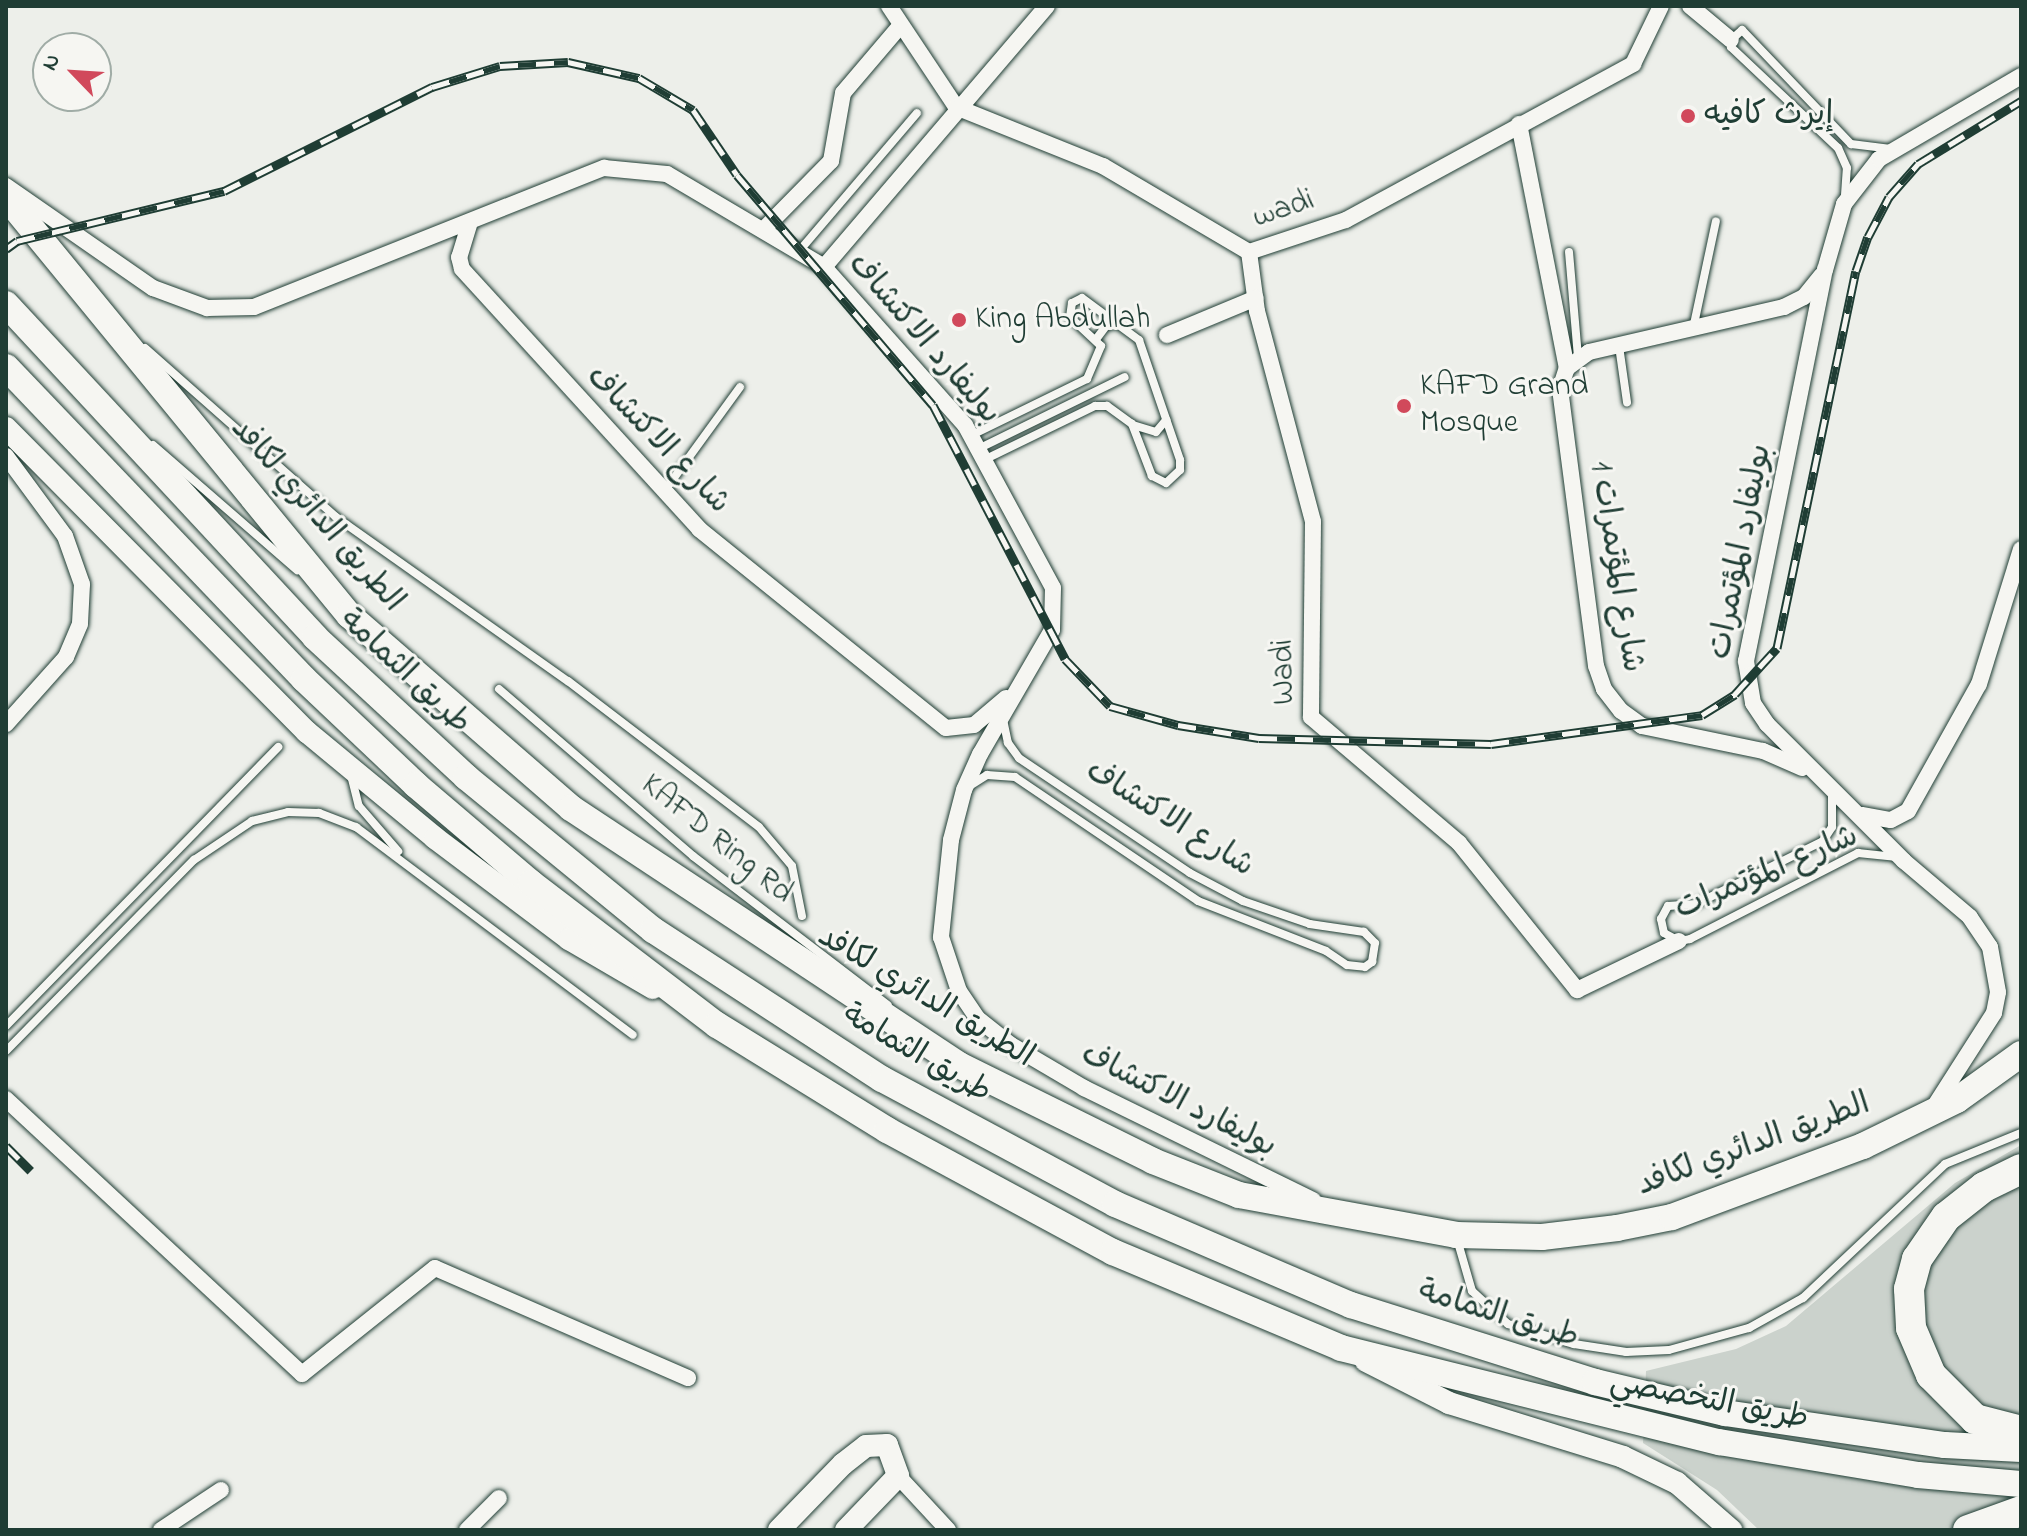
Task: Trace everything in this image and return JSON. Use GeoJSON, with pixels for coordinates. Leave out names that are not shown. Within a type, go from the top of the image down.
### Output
{"type":"FeatureCollection","features":[{"type":"Feature","properties":{"kind":"highway"},"geometry":{"type":"LineString","coordinates":[[2021,1169],[1984,1187],[1946,1217],[1917,1259],[1909,1289],[1911,1328],[1931,1375],[1975,1419],[2021,1431]]}},
{"type":"Feature","properties":{"kind":"highway"},"geometry":{"type":"LineString","coordinates":[[1968,1530],[2021,1511]]}},
{"type":"Feature","properties":{"kind":"main road","name":"الطريق الدائري لكافد"},"geometry":{"type":"LineString","coordinates":[[6,197],[349,615],[571,808],[959,1065],[1153,1161],[1239,1195],[1355,1218],[1456,1235],[1542,1237],[1672,1217],[1863,1146],[1929,1115],[2021,1054]]}},
{"type":"Feature","properties":{"kind":"main road","name":"طريق الثمامة"},"geometry":{"type":"LineString","coordinates":[[6,304],[315,637],[466,777],[653,930],[882,1079],[1115,1204],[1351,1305],[1595,1382],[1725,1413],[1945,1445],[2021,1449]]}},
{"type":"Feature","properties":{"kind":"main road"},"geometry":{"type":"LineString","coordinates":[[6,367],[304,679],[416,785],[531,883],[717,1025]]}},
{"type":"Feature","properties":{"kind":"main road"},"geometry":{"type":"LineString","coordinates":[[6,428],[307,732],[569,939],[717,1025],[887,1130],[1113,1252],[1341,1348],[1449,1403],[1587,1446],[1677,1483],[1731,1530]]}},
{"type":"Feature","properties":{"kind":"main road","name":"طريق التخصصي"},"geometry":{"type":"LineString","coordinates":[[1341,1348],[1719,1442],[1918,1475],[2021,1484]]}},
{"type":"Feature","properties":{"kind":"main road"},"geometry":{"type":"LineString","coordinates":[[779,1530],[866,1446],[887,1445],[898,1476],[846,1530]]}},
{"type":"Feature","properties":{"kind":"street"},"geometry":{"type":"LineString","coordinates":[[889,6],[956,107]]}},
{"type":"Feature","properties":{"kind":"street"},"geometry":{"type":"LineString","coordinates":[[824,267],[956,107],[1047,6]]}},
{"type":"Feature","properties":{"kind":"street","name":"wadi"},"geometry":{"type":"LineString","coordinates":[[956,107],[1103,166],[1249,252],[1346,220],[1633,64],[1661,6]]}},
{"type":"Feature","properties":{"kind":"street"},"geometry":{"type":"LineString","coordinates":[[1690,6],[1731,40]]}},
{"type":"Feature","properties":{"kind":"street"},"geometry":{"type":"LineString","coordinates":[[763,230],[831,161],[843,93],[900,26]]}},
{"type":"Feature","properties":{"kind":"street","name":"بوليفارد المؤتمرات"},"geometry":{"type":"LineString","coordinates":[[1929,1115],[1989,1024],[1998,992],[1996,965],[1970,917],[1904,861],[1857,813],[1810,772],[1758,714],[1746,661],[1825,270],[1844,204],[1867,169],[1901,145],[2021,76]]}},
{"type":"Feature","properties":{"kind":"street"},"geometry":{"type":"LineString","coordinates":[[1988,93],[2021,86]]}},
{"type":"Feature","properties":{"kind":"street","name":"شارع المؤتمرات 1"},"geometry":{"type":"LineString","coordinates":[[1519,124],[1573,363],[1561,378],[1562,406],[1596,666],[1604,689],[1621,711],[1642,726],[1763,751],[1810,772]]}},
{"type":"Feature","properties":{"kind":"street","name":"بوليفارد الاكتشاف"},"geometry":{"type":"LineString","coordinates":[[6,186],[153,288],[207,308],[254,307],[604,168],[667,174],[824,267],[980,447],[1042,564],[1056,607],[1045,645],[1020,684],[964,790],[946,865],[941,937],[948,966],[977,1018],[994,1034],[1084,1088],[1261,1177],[1355,1218]]}},
{"type":"Feature","properties":{"kind":"street","name":"شارع الاكتشاف"},"geometry":{"type":"LineString","coordinates":[[470,222],[459,257],[462,269],[663,494],[821,631],[946,728],[974,725],[1020,684]]}},
{"type":"Feature","properties":{"kind":"street","name":"Wadi"},"geometry":{"type":"LineString","coordinates":[[1249,252],[1256,298],[1313,522],[1311,717],[1459,843],[1577,990],[1679,941]]}},
{"type":"Feature","properties":{"kind":"street"},"geometry":{"type":"LineString","coordinates":[[1573,363],[1619,345],[1794,303],[1825,270]]}},
{"type":"Feature","properties":{"kind":"street"},"geometry":{"type":"LineString","coordinates":[[1167,335],[1256,298]]}},
{"type":"Feature","properties":{"kind":"street"},"geometry":{"type":"LineString","coordinates":[[6,456],[65,536],[82,584],[80,624],[66,657],[6,724]]}},
{"type":"Feature","properties":{"kind":"street"},"geometry":{"type":"LineString","coordinates":[[1857,813],[1891,820],[1908,811],[1979,684],[2021,549]]}},
{"type":"Feature","properties":{"kind":"street"},"geometry":{"type":"LineString","coordinates":[[6,1099],[302,1374],[435,1268],[688,1378]]}},
{"type":"Feature","properties":{"kind":"street"},"geometry":{"type":"LineString","coordinates":[[898,1476],[948,1530]]}},
{"type":"Feature","properties":{"kind":"street"},"geometry":{"type":"LineString","coordinates":[[161,1530],[221,1490]]}},
{"type":"Feature","properties":{"kind":"street"},"geometry":{"type":"LineString","coordinates":[[467,1530],[499,1498]]}},
{"type":"Feature","properties":{"kind":"lane"},"geometry":{"type":"LineString","coordinates":[[1844,204],[1847,168],[1838,148],[1731,47],[1731,40],[1742,30],[1851,144],[1879,150],[1901,145]]}},
{"type":"Feature","properties":{"kind":"lane"},"geometry":{"type":"LineString","coordinates":[[800,250],[917,113]]}},
{"type":"Feature","properties":{"kind":"lane"},"geometry":{"type":"LineString","coordinates":[[1693,329],[1716,221]]}},
{"type":"Feature","properties":{"kind":"lane"},"geometry":{"type":"LineString","coordinates":[[1569,252],[1573,363]]}},
{"type":"Feature","properties":{"kind":"lane"},"geometry":{"type":"LineString","coordinates":[[1097,338],[1070,317],[1076,300],[1082,298],[1139,340],[1180,460],[1180,470],[1166,483],[1152,476],[1132,424]]}},
{"type":"Feature","properties":{"kind":"lane","name":"الطريق الدائري لكافد"},"geometry":{"type":"LineString","coordinates":[[92,299],[314,500],[568,681],[759,827],[792,866],[802,916]]}},
{"type":"Feature","properties":{"kind":"lane"},"geometry":{"type":"LineString","coordinates":[[980,447],[1087,379],[1097,359],[1097,338],[1106,326],[1119,324]]}},
{"type":"Feature","properties":{"kind":"lane"},"geometry":{"type":"LineString","coordinates":[[1619,345],[1627,402]]}},
{"type":"Feature","properties":{"kind":"lane"},"geometry":{"type":"LineString","coordinates":[[69,372],[349,615]]}},
{"type":"Feature","properties":{"kind":"lane"},"geometry":{"type":"LineString","coordinates":[[980,447],[1125,377]]}},
{"type":"Feature","properties":{"kind":"lane"},"geometry":{"type":"LineString","coordinates":[[663,494],[740,387]]}},
{"type":"Feature","properties":{"kind":"lane"},"geometry":{"type":"LineString","coordinates":[[980,447],[1095,406],[1117,411],[1132,424],[1156,432],[1166,420]]}},
{"type":"Feature","properties":{"kind":"lane","name":"KAFD Ring Rd"},"geometry":{"type":"LineString","coordinates":[[499,689],[693,856],[885,1001],[899,1026]]}},
{"type":"Feature","properties":{"kind":"lane","name":"شارع الاكتشاف"},"geometry":{"type":"LineString","coordinates":[[964,790],[987,775],[1015,777],[1198,901],[1326,951],[1357,969],[1372,962],[1375,943],[1364,932],[1310,924],[1243,901],[1129,832],[1019,758],[1008,743],[1003,716]]}},
{"type":"Feature","properties":{"kind":"lane"},"geometry":{"type":"LineString","coordinates":[[6,1026],[278,747]]}},
{"type":"Feature","properties":{"kind":"lane"},"geometry":{"type":"LineString","coordinates":[[349,767],[359,806],[405,859]]}},
{"type":"Feature","properties":{"kind":"lane","name":"شارع المؤتمرات"},"geometry":{"type":"LineString","coordinates":[[1830,790],[1834,819],[1823,841],[1696,904],[1668,906],[1661,926],[1679,941],[1858,853],[1880,852],[1904,861]]}},
{"type":"Feature","properties":{"kind":"lane"},"geometry":{"type":"LineString","coordinates":[[6,1051],[194,860],[252,821],[288,812],[319,813],[356,827],[405,859],[633,1035]]}},
{"type":"Feature","properties":{"kind":"lane"},"geometry":{"type":"LineString","coordinates":[[1456,1235],[1472,1291],[1508,1324],[1574,1344],[1626,1352],[1669,1350],[1749,1328],[1803,1298],[1945,1164],[2021,1133]]}},
{"type":"Feature","properties":{"kind":"shaded area"},"geometry":{"type":"Polygon","coordinates":[[[2021,1145],[2021,1530],[1759,1530],[1717,1490],[1643,1443],[1646,1371],[1736,1349],[1786,1326],[1955,1183],[2021,1145]]]}},
{"type":"Feature","properties":{"kind":"railway"},"geometry":{"type":"LineString","coordinates":[[6,249],[17,241],[224,191],[432,87],[500,66],[568,62],[639,78],[693,110],[737,175],[933,405],[1065,659],[1110,706],[1178,725],[1259,738],[1491,744],[1702,715],[1735,694],[1777,648],[1856,271],[1868,237],[1889,197],[1918,164],[2021,101]]}},
{"type":"Feature","properties":{"kind":"railway"},"geometry":{"type":"LineString","coordinates":[[6,1146],[31,1171]]}},
{"type":"Feature","properties":{"kind":"place","name":"إيرث كافيه"},"geometry":{"type":"Point","coordinates":[1688,116]}},
{"type":"Feature","properties":{"kind":"place","name":"King Abdullah"},"geometry":{"type":"Point","coordinates":[959,320]}},
{"type":"Feature","properties":{"kind":"place","name":"KAFD Grand Mosque"},"geometry":{"type":"Point","coordinates":[1404,406]}}]}
